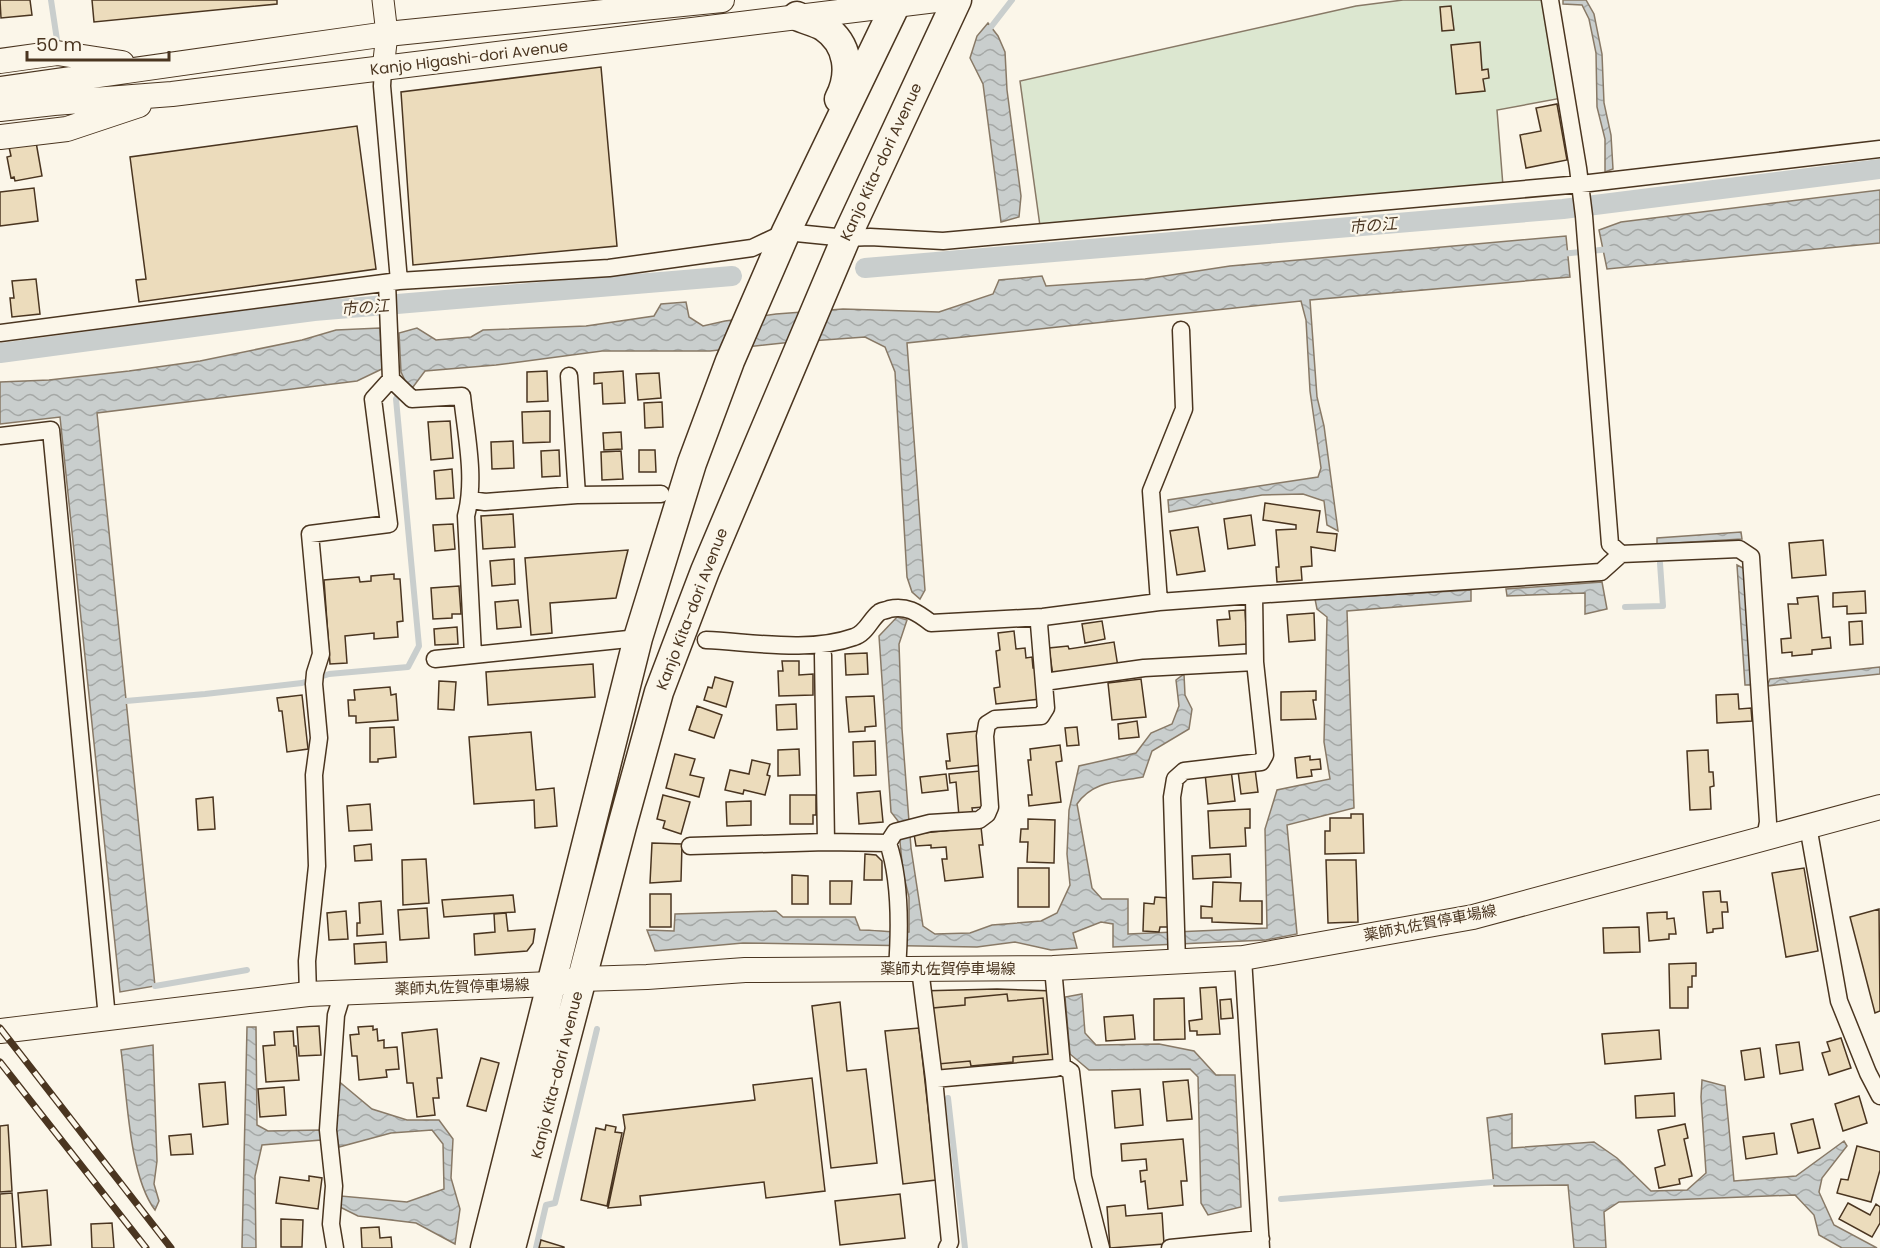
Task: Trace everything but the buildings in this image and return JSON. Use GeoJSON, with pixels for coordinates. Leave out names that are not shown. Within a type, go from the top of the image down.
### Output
{"type":"FeatureCollection","features":[{"type":"Feature","properties":{"kind":"highway","name":"Kanjo Kita-dori Avenue"},"geometry":{"type":"LineString","coordinates":[[485,1248],[519,1170],[581,979],[659,692],[705,571],[818,303],[957,0]]}},
{"type":"Feature","properties":{"kind":"highway","name":"Kanjo Kita-dori Avenue"},"geometry":{"type":"LineString","coordinates":[[511,1248],[519,1170],[551,984],[638,638],[692,463],[730,361],[786,232],[897,3]]}},
{"type":"Feature","properties":{"kind":"highway"},"geometry":{"type":"LineString","coordinates":[[786,232],[786,206],[844,88],[848,64],[842,48],[823,27],[797,16]]}},
{"type":"Feature","properties":{"kind":"main road","name":"Kanjo Higashi-dori Avenue"},"geometry":{"type":"LineString","coordinates":[[0,109],[149,66],[387,34],[722,0]]}},
{"type":"Feature","properties":{"kind":"main road","name":"Kanjo Higashi-dori Avenue"},"geometry":{"type":"LineString","coordinates":[[0,89],[172,94],[936,0]]}},
{"type":"Feature","properties":{"kind":"main road"},"geometry":{"type":"LineString","coordinates":[[0,61],[57,53],[149,66]]}},
{"type":"Feature","properties":{"kind":"main road"},"geometry":{"type":"LineString","coordinates":[[0,137],[67,129],[172,94]]}},
{"type":"Feature","properties":{"kind":"main road","name":"薬師丸佐賀停車場線"},"geometry":{"type":"LineString","coordinates":[[0,1031],[308,994],[551,984],[581,979],[905,963],[1053,968],[1177,956],[1243,958],[1473,917],[1880,807]]}},
{"type":"Feature","properties":{"kind":"street"},"geometry":{"type":"LineString","coordinates":[[383,0],[387,34],[382,86],[391,287],[388,324],[396,383],[412,399],[462,396],[471,500],[466,516],[473,655]]}},
{"type":"Feature","properties":{"kind":"street"},"geometry":{"type":"LineString","coordinates":[[1550,0],[1581,184],[1610,544],[1621,554]]}},
{"type":"Feature","properties":{"kind":"street"},"geometry":{"type":"LineString","coordinates":[[0,333],[391,287],[609,268],[752,248],[786,232],[846,238],[943,241],[1581,184],[1880,149]]}},
{"type":"Feature","properties":{"kind":"street"},"geometry":{"type":"LineString","coordinates":[[1159,602],[1151,491],[1184,409],[1180,330]]}},
{"type":"Feature","properties":{"kind":"street"},"geometry":{"type":"LineString","coordinates":[[569,376],[577,495]]}},
{"type":"Feature","properties":{"kind":"street"},"geometry":{"type":"LineString","coordinates":[[308,994],[308,962],[316,866],[314,775],[319,738],[314,679],[321,654],[310,534],[389,524],[373,399],[396,383]]}},
{"type":"Feature","properties":{"kind":"street"},"geometry":{"type":"LineString","coordinates":[[0,436],[51,430],[107,1018]]}},
{"type":"Feature","properties":{"kind":"street"},"geometry":{"type":"LineString","coordinates":[[471,500],[485,502],[577,495],[661,494]]}},
{"type":"Feature","properties":{"kind":"street"},"geometry":{"type":"LineString","coordinates":[[706,640],[775,646],[822,643],[856,637],[869,627],[880,611],[900,607],[918,613],[931,623],[1043,617],[1112,610],[1159,602],[1601,572],[1621,554],[1738,549],[1751,557],[1768,822],[1765,838]]}},
{"type":"Feature","properties":{"kind":"street"},"geometry":{"type":"LineString","coordinates":[[1177,956],[1172,797],[1174,779],[1184,771],[1261,762],[1265,755],[1255,662],[1254,595]]}},
{"type":"Feature","properties":{"kind":"street"},"geometry":{"type":"LineString","coordinates":[[690,846],[826,842],[892,837],[930,823],[979,820],[987,814],[990,807],[985,728],[995,719],[1041,716],[1046,708],[1039,624],[1043,617]]}},
{"type":"Feature","properties":{"kind":"street"},"geometry":{"type":"LineString","coordinates":[[435,659],[638,638]]}},
{"type":"Feature","properties":{"kind":"street"},"geometry":{"type":"LineString","coordinates":[[823,655],[826,842]]}},
{"type":"Feature","properties":{"kind":"street"},"geometry":{"type":"LineString","coordinates":[[1044,682],[1144,668],[1255,662]]}},
{"type":"Feature","properties":{"kind":"street"},"geometry":{"type":"LineString","coordinates":[[1808,826],[1839,1001],[1868,1073],[1880,1096]]}},
{"type":"Feature","properties":{"kind":"street"},"geometry":{"type":"LineString","coordinates":[[892,837],[905,963],[934,1079],[950,1242],[947,1248]]}},
{"type":"Feature","properties":{"kind":"street"},"geometry":{"type":"LineString","coordinates":[[1170,1248],[1261,1244],[1243,958]]}},
{"type":"Feature","properties":{"kind":"street"},"geometry":{"type":"LineString","coordinates":[[1053,968],[1062,1066]]}},
{"type":"Feature","properties":{"kind":"street"},"geometry":{"type":"LineString","coordinates":[[335,1248],[331,1224],[334,1186],[328,1130],[336,1015],[343,992]]}},
{"type":"Feature","properties":{"kind":"street"},"geometry":{"type":"LineString","coordinates":[[934,1079],[1062,1066]]}},
{"type":"Feature","properties":{"kind":"street"},"geometry":{"type":"LineString","coordinates":[[1062,1066],[1071,1072],[1083,1177],[1101,1248]]}},
{"type":"Feature","properties":{"kind":"green space"},"geometry":{"type":"Polygon","coordinates":[[[1403,0],[1545,0],[1562,98],[1497,110],[1503,186],[1040,226],[1020,81],[1356,6],[1403,0]]]}},
{"type":"Feature","properties":{"kind":"water"},"geometry":{"type":"Polygon","coordinates":[[[1563,0],[1586,0],[1594,14],[1602,54],[1604,103],[1611,135],[1613,169],[1605,172],[1605,139],[1597,107],[1596,53],[1589,19],[1582,5],[1563,4],[1563,0]]]}},
{"type":"Feature","properties":{"kind":"water"},"geometry":{"type":"Polygon","coordinates":[[[988,23],[998,36],[1005,52],[1007,90],[1021,196],[1019,217],[1001,222],[983,84],[970,58],[977,36],[988,23]]]}},
{"type":"Feature","properties":{"kind":"water"},"geometry":{"type":"Polygon","coordinates":[[[1880,190],[1880,243],[1607,269],[1599,230],[1621,222],[1880,190]]]}},
{"type":"Feature","properties":{"kind":"water"},"geometry":{"type":"Polygon","coordinates":[[[1566,236],[1570,277],[1310,300],[1317,397],[1324,426],[1338,531],[1327,525],[1324,501],[1303,494],[1262,495],[1169,512],[1168,500],[1318,477],[1321,468],[1310,391],[1306,320],[1301,301],[907,343],[925,590],[920,599],[912,592],[907,577],[895,372],[885,347],[865,337],[710,351],[602,351],[496,365],[425,371],[413,387],[408,387],[401,372],[399,333],[417,328],[436,340],[471,337],[483,330],[586,326],[654,316],[661,304],[686,302],[689,317],[703,326],[776,314],[843,309],[939,312],[993,294],[999,280],[1042,276],[1046,286],[1145,279],[1230,266],[1566,236]]]}},
{"type":"Feature","properties":{"kind":"water"},"geometry":{"type":"Polygon","coordinates":[[[380,328],[382,369],[357,381],[97,413],[155,986],[120,992],[60,417],[0,424],[0,382],[49,380],[200,361],[302,340],[336,330],[380,328]]]}},
{"type":"Feature","properties":{"kind":"water"},"geometry":{"type":"Polygon","coordinates":[[[1741,532],[1742,539],[1657,544],[1657,538],[1741,532]]]}},
{"type":"Feature","properties":{"kind":"water"},"geometry":{"type":"Polygon","coordinates":[[[1737,565],[1745,569],[1752,685],[1745,685],[1737,565]]]}},
{"type":"Feature","properties":{"kind":"water"},"geometry":{"type":"Polygon","coordinates":[[[1602,582],[1607,609],[1585,614],[1585,593],[1507,596],[1506,589],[1602,582]]]}},
{"type":"Feature","properties":{"kind":"water"},"geometry":{"type":"Polygon","coordinates":[[[1471,590],[1471,601],[1347,611],[1354,808],[1287,825],[1297,934],[1266,940],[1113,947],[1113,924],[1101,922],[1073,933],[1077,948],[1051,950],[1015,942],[977,947],[743,943],[655,951],[647,930],[674,931],[675,914],[776,911],[783,917],[855,917],[860,930],[909,932],[909,897],[903,873],[898,821],[891,812],[879,636],[897,617],[907,620],[899,644],[902,729],[911,848],[923,926],[935,934],[970,933],[992,925],[1041,921],[1057,913],[1070,885],[1067,854],[1069,810],[1079,766],[1136,753],[1151,733],[1172,724],[1179,706],[1176,680],[1184,674],[1185,695],[1192,709],[1189,729],[1152,751],[1143,777],[1098,787],[1083,796],[1077,804],[1092,888],[1102,899],[1128,899],[1128,934],[1267,928],[1265,829],[1277,790],[1330,779],[1324,742],[1327,617],[1317,609],[1315,599],[1471,590]]]}},
{"type":"Feature","properties":{"kind":"water"},"geometry":{"type":"Polygon","coordinates":[[[1880,667],[1880,674],[1767,686],[1770,679],[1880,667]]]}},
{"type":"Feature","properties":{"kind":"water"},"geometry":{"type":"Polygon","coordinates":[[[1082,994],[1085,1033],[1096,1045],[1159,1044],[1194,1051],[1216,1075],[1235,1075],[1241,1207],[1208,1215],[1201,1203],[1198,1077],[1190,1069],[1089,1070],[1070,1054],[1065,997],[1082,994]]]}},
{"type":"Feature","properties":{"kind":"water"},"geometry":{"type":"Polygon","coordinates":[[[247,1027],[256,1027],[257,1125],[268,1131],[321,1130],[321,1140],[262,1145],[255,1176],[256,1248],[242,1248],[247,1027]]]}},
{"type":"Feature","properties":{"kind":"water"},"geometry":{"type":"Polygon","coordinates":[[[153,1045],[157,1161],[154,1184],[159,1201],[155,1210],[146,1195],[134,1156],[121,1050],[153,1045]]]}},
{"type":"Feature","properties":{"kind":"water"},"geometry":{"type":"Polygon","coordinates":[[[336,1079],[372,1109],[407,1120],[439,1120],[453,1139],[451,1178],[460,1209],[455,1244],[416,1223],[358,1216],[340,1207],[341,1196],[407,1202],[444,1189],[443,1144],[432,1130],[391,1133],[339,1147],[335,1128],[336,1079]]]}},
{"type":"Feature","properties":{"kind":"water"},"geometry":{"type":"Polygon","coordinates":[[[1702,1080],[1725,1086],[1734,1181],[1796,1176],[1844,1141],[1847,1146],[1822,1178],[1819,1192],[1834,1225],[1877,1248],[1842,1248],[1819,1235],[1814,1215],[1795,1195],[1619,1202],[1604,1212],[1606,1248],[1574,1248],[1568,1185],[1494,1186],[1487,1118],[1512,1114],[1512,1148],[1594,1142],[1617,1158],[1651,1191],[1687,1190],[1706,1173],[1702,1080]]]}},
{"type":"Feature","properties":{"kind":"waterway"},"geometry":{"type":"LineString","coordinates":[[51,0],[57,40]]}},
{"type":"Feature","properties":{"kind":"waterway"},"geometry":{"type":"LineString","coordinates":[[991,27],[1012,0]]}},
{"type":"Feature","properties":{"kind":"waterway","name":"市の江"},"geometry":{"type":"LineString","coordinates":[[865,268],[1563,209],[1880,169]]}},
{"type":"Feature","properties":{"kind":"waterway"},"geometry":{"type":"LineString","coordinates":[[1561,254],[1610,249]]}},
{"type":"Feature","properties":{"kind":"waterway","name":"市の江"},"geometry":{"type":"LineString","coordinates":[[0,353],[314,311],[732,276]]}},
{"type":"Feature","properties":{"kind":"waterway"},"geometry":{"type":"LineString","coordinates":[[126,701],[302,683],[329,674],[408,667],[419,646],[396,399],[400,391]]}},
{"type":"Feature","properties":{"kind":"waterway"},"geometry":{"type":"LineString","coordinates":[[1625,607],[1663,606],[1660,563]]}},
{"type":"Feature","properties":{"kind":"waterway"},"geometry":{"type":"LineString","coordinates":[[155,986],[247,970]]}},
{"type":"Feature","properties":{"kind":"waterway"},"geometry":{"type":"LineString","coordinates":[[536,1248],[546,1205],[555,1203],[597,1029]]}},
{"type":"Feature","properties":{"kind":"waterway"},"geometry":{"type":"LineString","coordinates":[[948,1098],[965,1248]]}},
{"type":"Feature","properties":{"kind":"waterway"},"geometry":{"type":"LineString","coordinates":[[1281,1199],[1493,1182]]}},
{"type":"Feature","properties":{"kind":"railway"},"geometry":{"type":"LineString","coordinates":[[0,1028],[171,1248]]}},
{"type":"Feature","properties":{"kind":"railway"},"geometry":{"type":"LineString","coordinates":[[0,1062],[146,1248]]}}]}
